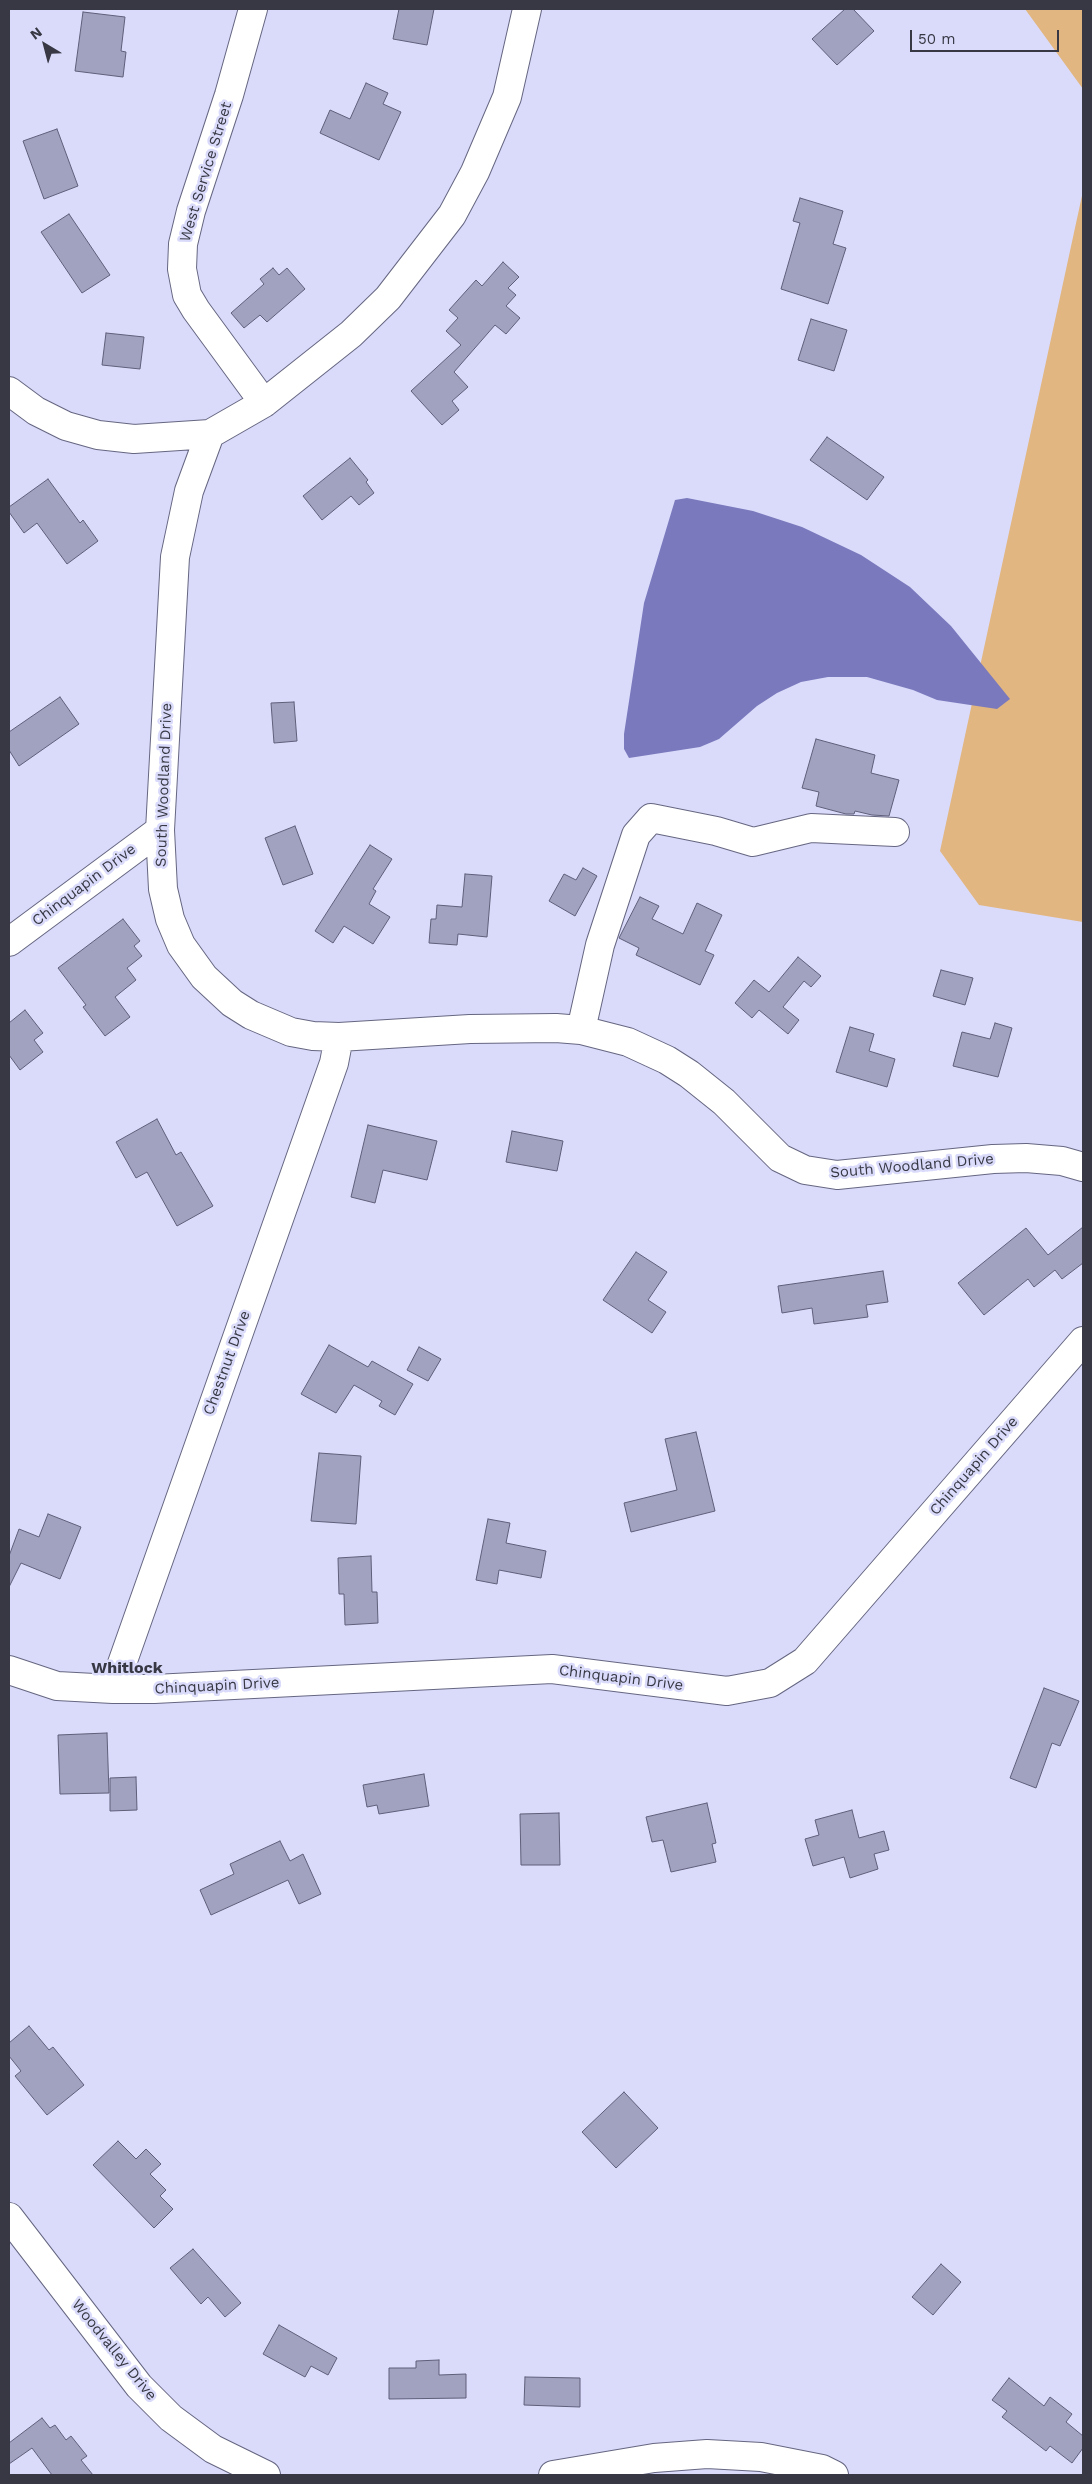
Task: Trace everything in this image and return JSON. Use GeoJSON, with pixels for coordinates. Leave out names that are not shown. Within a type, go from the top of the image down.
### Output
{"type":"FeatureCollection","features":[{"type":"Feature","properties":{"kind":"street","name":"West Service Street"},"geometry":{"type":"LineString","coordinates":[[253,9],[229,95],[191,211],[183,244],[182,269],[187,295],[196,310],[264,403]]}},
{"type":"Feature","properties":{"kind":"street"},"geometry":{"type":"LineString","coordinates":[[9,391],[36,411],[66,426],[98,435],[134,438],[210,434],[264,403],[351,334],[388,298],[452,215],[475,172],[507,97],[527,9]]}},
{"type":"Feature","properties":{"kind":"street","name":"South Woodland Drive"},"geometry":{"type":"LineString","coordinates":[[210,434],[189,491],[175,557],[160,830],[161,874],[166,905],[181,945],[204,977],[232,1003],[273,1026],[313,1036],[339,1037],[528,1027],[581,1030],[628,1042],[667,1060],[711,1091],[780,1158],[805,1170],[837,1175],[993,1159],[1026,1158],[1062,1161],[1083,1167]]}},
{"type":"Feature","properties":{"kind":"street"},"geometry":{"type":"LineString","coordinates":[[581,1030],[600,945],[636,835],[651,818],[716,831],[753,842],[811,828],[895,832]]}},
{"type":"Feature","properties":{"kind":"street","name":"Chinquapin Drive"},"geometry":{"type":"LineString","coordinates":[[9,942],[160,830]]}},
{"type":"Feature","properties":{"kind":"street","name":"Chestnut Drive"},"geometry":{"type":"LineString","coordinates":[[113,1689],[334,1063],[339,1037]]}},
{"type":"Feature","properties":{"kind":"street","name":"Chinquapin Drive"},"geometry":{"type":"LineString","coordinates":[[9,1670],[57,1686],[113,1689],[154,1689],[552,1669],[727,1691],[770,1683],[805,1660],[1083,1341]]}},
{"type":"Feature","properties":{"kind":"street","name":"Woodvalley Drive"},"geometry":{"type":"LineString","coordinates":[[9,2216],[139,2386],[172,2418],[206,2444],[235,2462],[266,2475]]}},
{"type":"Feature","properties":{"kind":"street"},"geometry":{"type":"LineString","coordinates":[[552,2475],[654,2458],[707,2454],[761,2457],[822,2469],[834,2475]]}},
{"type":"Feature","properties":{"kind":"shaded area"},"geometry":{"type":"Polygon","coordinates":[[[1025,9],[1083,9],[1083,89],[1025,9]]]}},
{"type":"Feature","properties":{"kind":"shaded area"},"geometry":{"type":"Polygon","coordinates":[[[1083,191],[1083,922],[979,905],[940,851],[1083,191]]]}},
{"type":"Feature","properties":{"kind":"shaded area"},"geometry":{"type":"Polygon","coordinates":[[[687,498],[753,511],[802,527],[861,555],[910,587],[951,626],[1010,699],[997,709],[937,700],[913,690],[867,677],[828,677],[801,682],[777,693],[757,706],[719,739],[700,747],[629,758],[624,749],[624,734],[644,603],[675,500],[687,498]]]}},
{"type":"Feature","properties":{"kind":"building"},"geometry":{"type":"Polygon","coordinates":[[[399,9],[434,9],[427,45],[393,39],[399,9]]]}},
{"type":"Feature","properties":{"kind":"building"},"geometry":{"type":"Polygon","coordinates":[[[845,9],[853,9],[874,31],[837,65],[812,39],[845,9]]]}},
{"type":"Feature","properties":{"kind":"building"},"geometry":{"type":"Polygon","coordinates":[[[83,12],[125,17],[121,51],[126,52],[123,77],[75,71],[83,12]]]}},
{"type":"Feature","properties":{"kind":"building"},"geometry":{"type":"Polygon","coordinates":[[[366,83],[388,93],[383,104],[401,112],[379,160],[320,133],[330,110],[350,119],[366,83]]]}},
{"type":"Feature","properties":{"kind":"building"},"geometry":{"type":"Polygon","coordinates":[[[57,129],[78,186],[44,199],[23,141],[57,129]]]}},
{"type":"Feature","properties":{"kind":"building"},"geometry":{"type":"Polygon","coordinates":[[[800,198],[843,211],[833,244],[846,248],[828,304],[781,289],[800,223],[793,221],[800,198]]]}},
{"type":"Feature","properties":{"kind":"building"},"geometry":{"type":"Polygon","coordinates":[[[69,214],[110,275],[82,293],[41,232],[69,214]]]}},
{"type":"Feature","properties":{"kind":"building"},"geometry":{"type":"Polygon","coordinates":[[[503,262],[519,277],[508,288],[516,295],[506,306],[520,318],[506,334],[495,325],[454,372],[468,387],[452,401],[459,410],[442,425],[411,391],[461,345],[446,331],[458,318],[449,310],[476,280],[482,286],[503,262]]]}},
{"type":"Feature","properties":{"kind":"building"},"geometry":{"type":"Polygon","coordinates":[[[273,268],[279,275],[287,268],[305,289],[267,322],[260,315],[244,328],[231,313],[264,284],[260,279],[273,268]]]}},
{"type":"Feature","properties":{"kind":"building"},"geometry":{"type":"Polygon","coordinates":[[[811,319],[847,330],[834,371],[798,360],[811,319]]]}},
{"type":"Feature","properties":{"kind":"building"},"geometry":{"type":"Polygon","coordinates":[[[106,333],[144,337],[140,369],[102,365],[106,333]]]}},
{"type":"Feature","properties":{"kind":"building"},"geometry":{"type":"Polygon","coordinates":[[[827,437],[884,477],[867,500],[810,460],[827,437]]]}},
{"type":"Feature","properties":{"kind":"building"},"geometry":{"type":"Polygon","coordinates":[[[350,458],[368,480],[366,482],[374,493],[359,505],[351,496],[322,520],[303,496],[350,458]]]}},
{"type":"Feature","properties":{"kind":"building"},"geometry":{"type":"Polygon","coordinates":[[[48,479],[80,523],[83,520],[98,541],[67,564],[37,523],[24,533],[9,512],[9,507],[48,479]]]}},
{"type":"Feature","properties":{"kind":"building"},"geometry":{"type":"Polygon","coordinates":[[[60,697],[79,724],[19,766],[9,750],[9,732],[60,697]]]}},
{"type":"Feature","properties":{"kind":"building"},"geometry":{"type":"Polygon","coordinates":[[[294,702],[297,741],[274,743],[271,703],[294,702]]]}},
{"type":"Feature","properties":{"kind":"building"},"geometry":{"type":"Polygon","coordinates":[[[816,739],[875,755],[871,773],[899,780],[889,816],[855,811],[854,814],[846,814],[816,806],[819,792],[802,788],[816,739]]]}},
{"type":"Feature","properties":{"kind":"building"},"geometry":{"type":"Polygon","coordinates":[[[295,826],[313,874],[283,885],[265,838],[295,826]]]}},
{"type":"Feature","properties":{"kind":"building"},"geometry":{"type":"Polygon","coordinates":[[[370,845],[392,859],[373,889],[376,891],[369,904],[390,917],[373,944],[344,926],[333,943],[315,931],[370,845]]]}},
{"type":"Feature","properties":{"kind":"building"},"geometry":{"type":"Polygon","coordinates":[[[583,868],[597,876],[575,916],[549,901],[564,874],[576,880],[583,868]]]}},
{"type":"Feature","properties":{"kind":"building"},"geometry":{"type":"Polygon","coordinates":[[[465,874],[492,876],[487,937],[458,934],[457,945],[429,943],[431,919],[436,919],[437,905],[462,907],[465,874]]]}},
{"type":"Feature","properties":{"kind":"building"},"geometry":{"type":"Polygon","coordinates":[[[640,897],[659,906],[652,919],[683,934],[697,903],[722,915],[705,951],[714,955],[700,985],[636,955],[639,948],[619,938],[640,897]]]}},
{"type":"Feature","properties":{"kind":"building"},"geometry":{"type":"Polygon","coordinates":[[[123,919],[140,941],[134,946],[142,956],[127,968],[136,980],[115,997],[130,1017],[105,1036],[83,1007],[86,1005],[58,968],[123,919]]]}},
{"type":"Feature","properties":{"kind":"building"},"geometry":{"type":"Polygon","coordinates":[[[798,957],[821,976],[811,987],[804,981],[783,1007],[799,1020],[788,1034],[759,1010],[752,1018],[735,1003],[754,980],[769,992],[798,957]]]}},
{"type":"Feature","properties":{"kind":"building"},"geometry":{"type":"Polygon","coordinates":[[[941,970],[973,978],[965,1005],[933,996],[941,970]]]}},
{"type":"Feature","properties":{"kind":"building"},"geometry":{"type":"Polygon","coordinates":[[[25,1010],[43,1033],[34,1040],[43,1052],[20,1070],[9,1055],[9,1023],[25,1010]]]}},
{"type":"Feature","properties":{"kind":"building"},"geometry":{"type":"Polygon","coordinates":[[[995,1023],[1012,1028],[998,1077],[953,1066],[962,1032],[990,1039],[995,1023]]]}},
{"type":"Feature","properties":{"kind":"building"},"geometry":{"type":"Polygon","coordinates":[[[850,1027],[874,1034],[869,1051],[895,1059],[887,1087],[836,1072],[850,1027]]]}},
{"type":"Feature","properties":{"kind":"building"},"geometry":{"type":"Polygon","coordinates":[[[157,1119],[176,1155],[181,1152],[213,1206],[177,1226],[147,1172],[136,1178],[116,1142],[157,1119]]]}},
{"type":"Feature","properties":{"kind":"building"},"geometry":{"type":"Polygon","coordinates":[[[368,1125],[437,1141],[427,1180],[383,1170],[375,1203],[351,1197],[368,1125]]]}},
{"type":"Feature","properties":{"kind":"building"},"geometry":{"type":"Polygon","coordinates":[[[512,1131],[563,1141],[557,1171],[506,1162],[512,1131]]]}},
{"type":"Feature","properties":{"kind":"building"},"geometry":{"type":"Polygon","coordinates":[[[1083,1227],[1083,1263],[1062,1279],[1055,1270],[1034,1287],[1028,1279],[984,1315],[958,1283],[1026,1228],[1048,1255],[1083,1227]]]}},
{"type":"Feature","properties":{"kind":"building"},"geometry":{"type":"Polygon","coordinates":[[[636,1252],[667,1272],[648,1300],[666,1312],[652,1333],[603,1300],[636,1252]]]}},
{"type":"Feature","properties":{"kind":"building"},"geometry":{"type":"Polygon","coordinates":[[[883,1271],[888,1302],[866,1305],[868,1317],[814,1324],[812,1308],[782,1313],[778,1286],[883,1271]]]}},
{"type":"Feature","properties":{"kind":"building"},"geometry":{"type":"Polygon","coordinates":[[[329,1345],[368,1367],[372,1361],[413,1384],[395,1415],[379,1406],[382,1401],[354,1385],[336,1413],[301,1394],[329,1345]]]}},
{"type":"Feature","properties":{"kind":"building"},"geometry":{"type":"Polygon","coordinates":[[[419,1347],[441,1359],[428,1381],[407,1370],[419,1347]]]}},
{"type":"Feature","properties":{"kind":"building"},"geometry":{"type":"Polygon","coordinates":[[[696,1432],[715,1511],[631,1532],[624,1503],[677,1490],[665,1439],[696,1432]]]}},
{"type":"Feature","properties":{"kind":"building"},"geometry":{"type":"Polygon","coordinates":[[[319,1453],[361,1456],[356,1524],[311,1521],[319,1453]]]}},
{"type":"Feature","properties":{"kind":"building"},"geometry":{"type":"Polygon","coordinates":[[[48,1514],[81,1527],[60,1579],[21,1563],[9,1587],[9,1556],[19,1529],[39,1537],[48,1514]]]}},
{"type":"Feature","properties":{"kind":"building"},"geometry":{"type":"Polygon","coordinates":[[[488,1519],[510,1523],[506,1543],[546,1551],[541,1578],[499,1570],[497,1584],[476,1580],[488,1519]]]}},
{"type":"Feature","properties":{"kind":"building"},"geometry":{"type":"Polygon","coordinates":[[[371,1556],[372,1592],[377,1592],[378,1623],[345,1625],[344,1594],[339,1594],[338,1558],[371,1556]]]}},
{"type":"Feature","properties":{"kind":"building"},"geometry":{"type":"Polygon","coordinates":[[[1044,1688],[1079,1701],[1060,1746],[1052,1743],[1036,1788],[1010,1778],[1044,1688]]]}},
{"type":"Feature","properties":{"kind":"building"},"geometry":{"type":"Polygon","coordinates":[[[107,1733],[109,1793],[60,1794],[58,1735],[107,1733]]]}},
{"type":"Feature","properties":{"kind":"building"},"geometry":{"type":"Polygon","coordinates":[[[424,1774],[429,1806],[379,1814],[377,1805],[367,1807],[363,1785],[424,1774]]]}},
{"type":"Feature","properties":{"kind":"building"},"geometry":{"type":"Polygon","coordinates":[[[136,1777],[137,1810],[110,1811],[110,1778],[136,1777]]]}},
{"type":"Feature","properties":{"kind":"building"},"geometry":{"type":"Polygon","coordinates":[[[707,1803],[716,1843],[712,1844],[716,1862],[671,1872],[663,1840],[652,1842],[646,1817],[707,1803]]]}},
{"type":"Feature","properties":{"kind":"building"},"geometry":{"type":"Polygon","coordinates":[[[852,1810],[859,1838],[884,1831],[889,1850],[874,1854],[878,1869],[850,1878],[844,1857],[813,1866],[805,1839],[819,1835],[815,1820],[852,1810]]]}},
{"type":"Feature","properties":{"kind":"building"},"geometry":{"type":"Polygon","coordinates":[[[559,1813],[560,1865],[521,1865],[520,1814],[559,1813]]]}},
{"type":"Feature","properties":{"kind":"building"},"geometry":{"type":"Polygon","coordinates":[[[280,1841],[290,1861],[303,1854],[321,1894],[299,1904],[288,1880],[211,1915],[200,1890],[234,1874],[230,1864],[280,1841]]]}},
{"type":"Feature","properties":{"kind":"building"},"geometry":{"type":"Polygon","coordinates":[[[29,2026],[49,2050],[53,2047],[84,2085],[47,2115],[15,2076],[21,2071],[9,2056],[9,2043],[29,2026]]]}},
{"type":"Feature","properties":{"kind":"building"},"geometry":{"type":"Polygon","coordinates":[[[624,2092],[658,2128],[616,2168],[582,2132],[624,2092]]]}},
{"type":"Feature","properties":{"kind":"building"},"geometry":{"type":"Polygon","coordinates":[[[118,2141],[136,2159],[146,2149],[161,2164],[150,2174],[166,2190],[160,2196],[173,2209],[154,2228],[93,2165],[118,2141]]]}},
{"type":"Feature","properties":{"kind":"building"},"geometry":{"type":"Polygon","coordinates":[[[193,2249],[241,2303],[225,2317],[208,2297],[201,2304],[170,2268],[193,2249]]]}},
{"type":"Feature","properties":{"kind":"building"},"geometry":{"type":"Polygon","coordinates":[[[941,2264],[961,2282],[933,2315],[912,2297],[941,2264]]]}},
{"type":"Feature","properties":{"kind":"building"},"geometry":{"type":"Polygon","coordinates":[[[279,2325],[337,2358],[328,2375],[311,2366],[305,2377],[263,2354],[279,2325]]]}},
{"type":"Feature","properties":{"kind":"building"},"geometry":{"type":"Polygon","coordinates":[[[439,2360],[439,2375],[466,2374],[466,2398],[389,2399],[389,2368],[416,2368],[416,2361],[439,2360]]]}},
{"type":"Feature","properties":{"kind":"building"},"geometry":{"type":"Polygon","coordinates":[[[525,2377],[580,2378],[580,2407],[524,2405],[525,2377]]]}},
{"type":"Feature","properties":{"kind":"building"},"geometry":{"type":"Polygon","coordinates":[[[1009,2378],[1044,2406],[1050,2397],[1072,2414],[1066,2422],[1083,2436],[1083,2448],[1072,2463],[1050,2446],[1046,2451],[1002,2417],[1007,2411],[992,2400],[1009,2378]]]}},
{"type":"Feature","properties":{"kind":"building"},"geometry":{"type":"Polygon","coordinates":[[[42,2418],[50,2428],[55,2425],[66,2440],[71,2436],[87,2456],[81,2460],[93,2475],[52,2475],[32,2448],[9,2464],[9,2443],[42,2418]]]}},
{"type":"Feature","properties":{"kind":"district","name":"Whitlock"},"geometry":{"type":"Point","coordinates":[127,1668]}}]}
